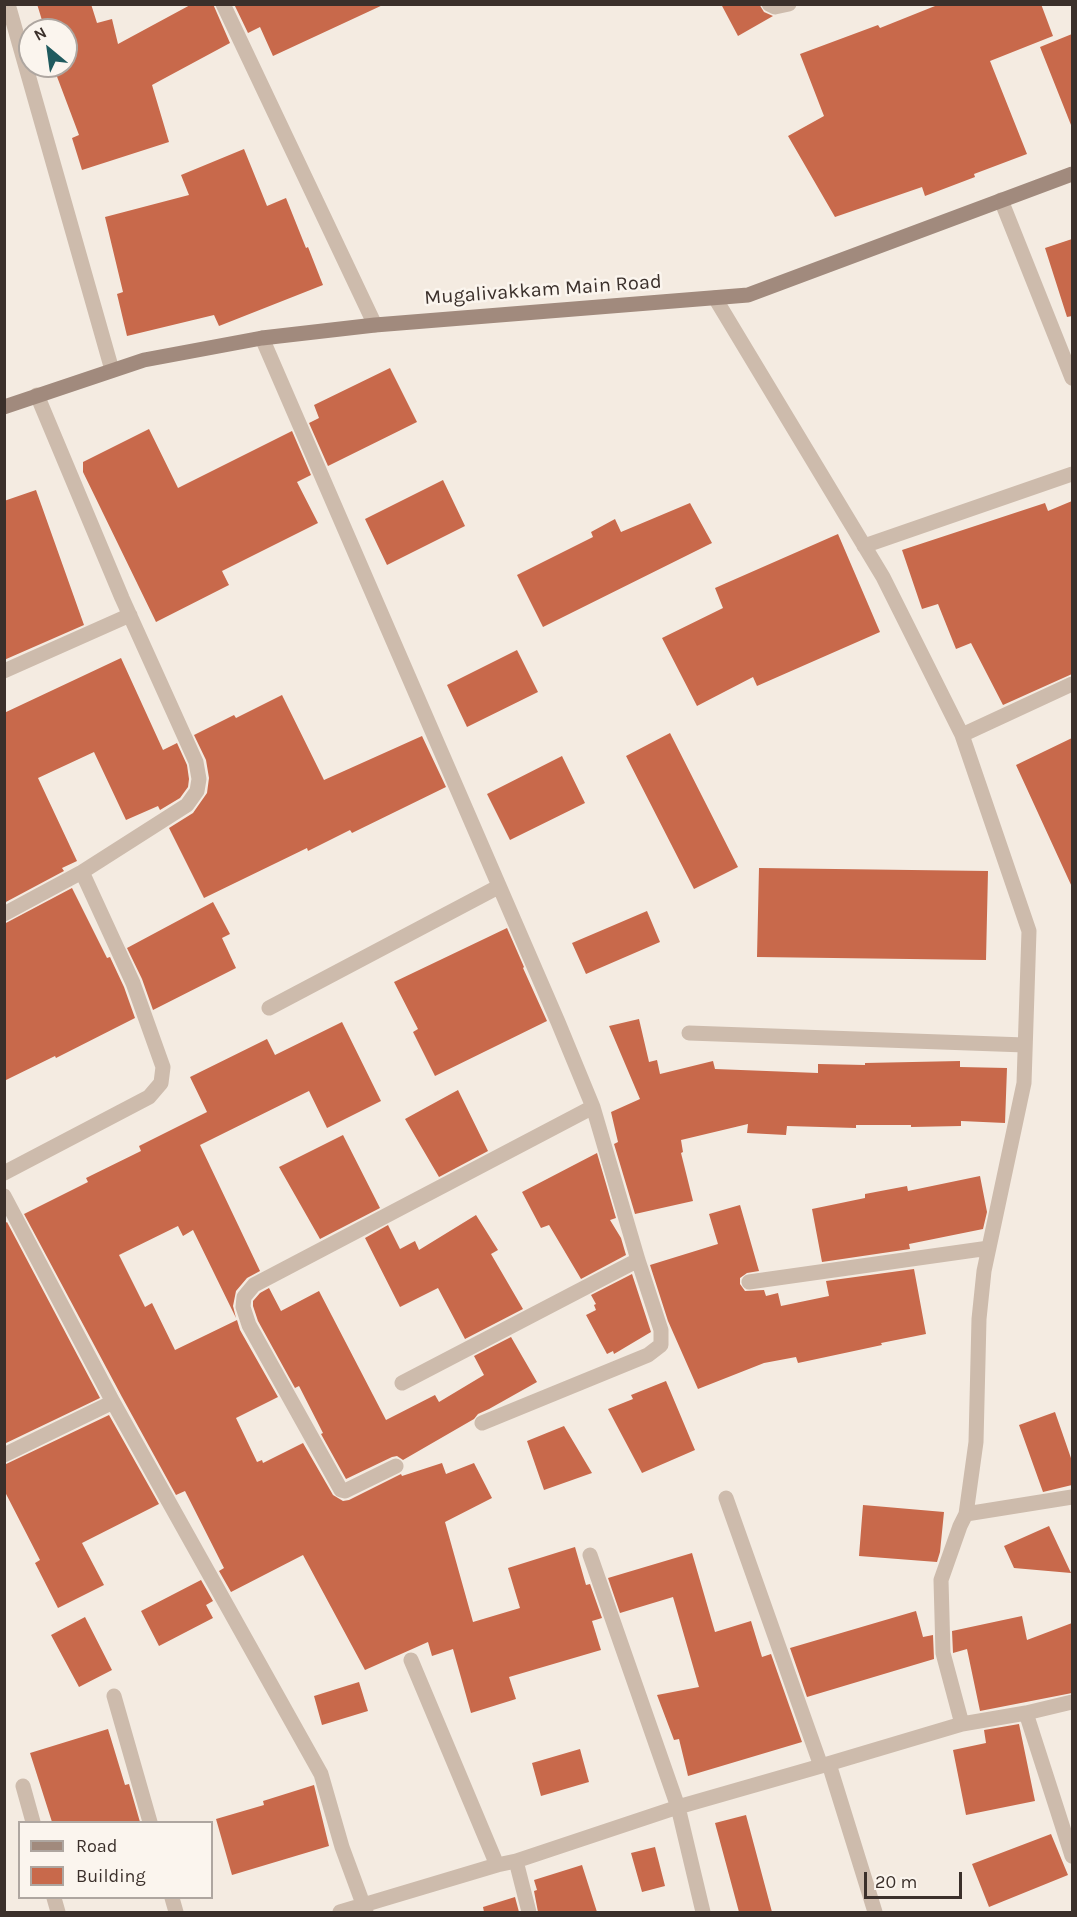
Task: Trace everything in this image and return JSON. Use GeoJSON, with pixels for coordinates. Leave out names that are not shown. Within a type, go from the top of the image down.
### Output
{"type":"FeatureCollection","features":[{"type":"Feature","properties":{"kind":"street"},"geometry":{"type":"LineString","coordinates":[[9,4],[112,370]]}},
{"type":"Feature","properties":{"kind":"street"},"geometry":{"type":"LineString","coordinates":[[223,4],[375,325]]}},
{"type":"Feature","properties":{"kind":"street"},"geometry":{"type":"LineString","coordinates":[[769,4],[775,7],[789,4]]}},
{"type":"Feature","properties":{"kind":"street","name":"Mugalivakkam Main Road"},"geometry":{"type":"LineString","coordinates":[[4,407],[144,360],[262,338],[375,325],[748,295],[1072,174]]}},
{"type":"Feature","properties":{"kind":"street"},"geometry":{"type":"LineString","coordinates":[[1001,200],[1072,378]]}},
{"type":"Feature","properties":{"kind":"street"},"geometry":{"type":"LineString","coordinates":[[715,298],[883,577],[962,735],[1029,931],[1024,1083],[984,1271],[979,1318],[976,1442],[966,1514],[941,1580],[943,1653],[962,1724]]}},
{"type":"Feature","properties":{"kind":"street"},"geometry":{"type":"LineString","coordinates":[[262,338],[558,1022],[592,1107],[661,1330],[661,1345],[648,1355],[482,1423]]}},
{"type":"Feature","properties":{"kind":"street"},"geometry":{"type":"LineString","coordinates":[[4,914],[82,872],[187,805],[197,791],[199,780],[196,762],[130,615],[37,395]]}},
{"type":"Feature","properties":{"kind":"street"},"geometry":{"type":"LineString","coordinates":[[864,546],[1072,474]]}},
{"type":"Feature","properties":{"kind":"street"},"geometry":{"type":"LineString","coordinates":[[4,671],[130,615]]}},
{"type":"Feature","properties":{"kind":"street"},"geometry":{"type":"LineString","coordinates":[[962,735],[1072,684]]}},
{"type":"Feature","properties":{"kind":"street"},"geometry":{"type":"LineString","coordinates":[[4,1173],[149,1097],[161,1083],[164,1066],[133,983],[82,872]]}},
{"type":"Feature","properties":{"kind":"street"},"geometry":{"type":"LineString","coordinates":[[269,1008],[498,887]]}},
{"type":"Feature","properties":{"kind":"street"},"geometry":{"type":"LineString","coordinates":[[689,1033],[1025,1045]]}},
{"type":"Feature","properties":{"kind":"street"},"geometry":{"type":"LineString","coordinates":[[396,1466],[345,1491],[340,1490],[249,1325],[243,1307],[244,1297],[254,1285],[592,1107]]}},
{"type":"Feature","properties":{"kind":"street"},"geometry":{"type":"LineString","coordinates":[[4,1196],[113,1402],[321,1774],[342,1847],[365,1909]]}},
{"type":"Feature","properties":{"kind":"street"},"geometry":{"type":"LineString","coordinates":[[749,1282],[989,1248]]}},
{"type":"Feature","properties":{"kind":"street"},"geometry":{"type":"LineString","coordinates":[[402,1383],[638,1260]]}},
{"type":"Feature","properties":{"kind":"street"},"geometry":{"type":"LineString","coordinates":[[4,1455],[113,1402]]}},
{"type":"Feature","properties":{"kind":"street"},"geometry":{"type":"LineString","coordinates":[[966,1514],[1072,1497]]}},
{"type":"Feature","properties":{"kind":"street"},"geometry":{"type":"LineString","coordinates":[[726,1498],[825,1765],[875,1912]]}},
{"type":"Feature","properties":{"kind":"street"},"geometry":{"type":"LineString","coordinates":[[590,1555],[678,1807],[703,1912]]}},
{"type":"Feature","properties":{"kind":"street"},"geometry":{"type":"LineString","coordinates":[[411,1660],[497,1865]]}},
{"type":"Feature","properties":{"kind":"street"},"geometry":{"type":"LineString","coordinates":[[114,1696],[150,1821]]}},
{"type":"Feature","properties":{"kind":"street"},"geometry":{"type":"LineString","coordinates":[[340,1912],[365,1909],[678,1807],[962,1724],[1072,1702]]}},
{"type":"Feature","properties":{"kind":"street"},"geometry":{"type":"LineString","coordinates":[[1026,1713],[1072,1856]]}},
{"type":"Feature","properties":{"kind":"street"},"geometry":{"type":"LineString","coordinates":[[23,1786],[33,1821]]}},
{"type":"Feature","properties":{"kind":"street"},"geometry":{"type":"LineString","coordinates":[[516,1861],[529,1912]]}},
{"type":"Feature","properties":{"kind":"building"},"geometry":{"type":"Polygon","coordinates":[[[37,4],[91,4],[97,23],[112,19],[118,44],[192,4],[213,4],[230,43],[152,85],[169,142],[82,170],[72,138],[79,135],[58,78],[78,78],[78,18],[41,18],[37,4]]]}},
{"type":"Feature","properties":{"kind":"building"},"geometry":{"type":"Polygon","coordinates":[[[234,4],[385,4],[273,56],[260,27],[248,33],[234,4]]]}},
{"type":"Feature","properties":{"kind":"building"},"geometry":{"type":"Polygon","coordinates":[[[721,4],[759,4],[764,12],[773,16],[738,36],[721,4]]]}},
{"type":"Feature","properties":{"kind":"building"},"geometry":{"type":"Polygon","coordinates":[[[940,4],[1041,4],[1053,36],[990,61],[1027,154],[925,196],[922,187],[835,217],[788,136],[824,116],[800,54],[878,25],[880,28],[940,4]]]}},
{"type":"Feature","properties":{"kind":"building"},"geometry":{"type":"Polygon","coordinates":[[[1072,34],[1072,125],[1071,125],[1040,47],[1072,34]]]}},
{"type":"Feature","properties":{"kind":"building"},"geometry":{"type":"Polygon","coordinates":[[[244,149],[267,206],[286,198],[323,285],[219,326],[214,315],[127,336],[117,294],[123,292],[105,217],[189,195],[181,175],[244,149]]]}},
{"type":"Feature","properties":{"kind":"building"},"geometry":{"type":"Polygon","coordinates":[[[1072,239],[1072,316],[1067,317],[1045,248],[1072,239]]]}},
{"type":"Feature","properties":{"kind":"building"},"geometry":{"type":"Polygon","coordinates":[[[390,368],[417,422],[328,466],[309,423],[319,418],[314,405],[390,368]]]}},
{"type":"Feature","properties":{"kind":"building"},"geometry":{"type":"Polygon","coordinates":[[[149,429],[178,488],[292,431],[311,475],[297,482],[318,523],[222,571],[229,585],[156,622],[83,472],[83,462],[149,429]]]}},
{"type":"Feature","properties":{"kind":"building"},"geometry":{"type":"Polygon","coordinates":[[[443,480],[465,526],[387,565],[365,519],[443,480]]]}},
{"type":"Feature","properties":{"kind":"building"},"geometry":{"type":"Polygon","coordinates":[[[36,490],[84,625],[4,660],[4,501],[36,490]]]}},
{"type":"Feature","properties":{"kind":"building"},"geometry":{"type":"Polygon","coordinates":[[[1072,501],[1072,674],[1003,705],[971,643],[956,649],[938,604],[922,609],[902,550],[1045,503],[1048,511],[1072,501]]]}},
{"type":"Feature","properties":{"kind":"building"},"geometry":{"type":"Polygon","coordinates":[[[690,503],[712,543],[543,627],[517,575],[593,537],[591,532],[615,519],[621,532],[690,503]]]}},
{"type":"Feature","properties":{"kind":"building"},"geometry":{"type":"Polygon","coordinates":[[[838,534],[880,632],[757,686],[753,677],[697,706],[662,638],[723,608],[715,588],[838,534]]]}},
{"type":"Feature","properties":{"kind":"building"},"geometry":{"type":"Polygon","coordinates":[[[517,650],[538,692],[467,727],[447,685],[517,650]]]}},
{"type":"Feature","properties":{"kind":"building"},"geometry":{"type":"Polygon","coordinates":[[[121,658],[163,750],[177,743],[187,765],[188,787],[180,798],[160,810],[158,806],[126,820],[94,752],[38,778],[77,861],[62,868],[64,871],[4,903],[4,713],[121,658]]]}},
{"type":"Feature","properties":{"kind":"building"},"geometry":{"type":"Polygon","coordinates":[[[282,695],[324,780],[422,736],[446,787],[352,833],[350,830],[308,851],[307,848],[204,898],[169,828],[193,813],[207,793],[209,778],[206,760],[194,735],[234,715],[236,718],[282,695]]]}},
{"type":"Feature","properties":{"kind":"building"},"geometry":{"type":"Polygon","coordinates":[[[670,733],[738,867],[694,889],[626,756],[670,733]]]}},
{"type":"Feature","properties":{"kind":"building"},"geometry":{"type":"Polygon","coordinates":[[[1072,738],[1072,887],[1016,765],[1072,738]]]}},
{"type":"Feature","properties":{"kind":"building"},"geometry":{"type":"Polygon","coordinates":[[[562,756],[585,803],[510,840],[487,794],[562,756]]]}},
{"type":"Feature","properties":{"kind":"building"},"geometry":{"type":"Polygon","coordinates":[[[759,868],[988,871],[986,960],[757,957],[759,868]]]}},
{"type":"Feature","properties":{"kind":"building"},"geometry":{"type":"Polygon","coordinates":[[[72,888],[107,958],[110,957],[135,1018],[56,1058],[55,1056],[4,1081],[4,924],[72,888]]]}},
{"type":"Feature","properties":{"kind":"building"},"geometry":{"type":"Polygon","coordinates":[[[213,902],[230,934],[222,938],[236,968],[153,1010],[142,979],[127,948],[213,902]]]}},
{"type":"Feature","properties":{"kind":"building"},"geometry":{"type":"Polygon","coordinates":[[[647,911],[660,942],[586,974],[572,943],[647,911]]]}},
{"type":"Feature","properties":{"kind":"building"},"geometry":{"type":"Polygon","coordinates":[[[507,928],[547,1021],[435,1076],[413,1032],[418,1029],[394,982],[507,928]]]}},
{"type":"Feature","properties":{"kind":"building"},"geometry":{"type":"Polygon","coordinates":[[[639,1019],[649,1062],[657,1060],[660,1074],[713,1061],[715,1069],[818,1073],[818,1064],[865,1065],[865,1063],[960,1061],[960,1067],[1007,1068],[1005,1123],[961,1121],[961,1126],[856,1125],[856,1128],[787,1126],[786,1135],[747,1133],[748,1124],[681,1140],[683,1152],[681,1153],[693,1201],[635,1214],[614,1144],[618,1142],[611,1112],[640,1099],[609,1026],[639,1019]]]}},
{"type":"Feature","properties":{"kind":"building"},"geometry":{"type":"Polygon","coordinates":[[[342,1022],[381,1101],[327,1128],[309,1091],[200,1145],[260,1271],[247,1278],[236,1291],[233,1306],[236,1318],[193,1230],[183,1236],[178,1226],[119,1255],[145,1307],[152,1303],[175,1350],[237,1320],[240,1330],[278,1397],[236,1418],[257,1462],[262,1460],[263,1463],[303,1443],[333,1495],[343,1501],[401,1474],[402,1476],[442,1463],[446,1474],[474,1463],[492,1498],[445,1522],[473,1622],[520,1608],[508,1568],[575,1547],[586,1585],[590,1584],[602,1618],[592,1621],[601,1650],[509,1677],[516,1699],[471,1713],[453,1649],[432,1656],[428,1642],[365,1670],[303,1555],[231,1592],[219,1571],[224,1568],[185,1491],[176,1495],[24,1214],[88,1182],[86,1178],[141,1151],[139,1146],[207,1112],[190,1077],[267,1039],[275,1055],[342,1022]]]}},
{"type":"Feature","properties":{"kind":"building"},"geometry":{"type":"Polygon","coordinates":[[[458,1090],[488,1151],[439,1177],[405,1119],[458,1090]]]}},
{"type":"Feature","properties":{"kind":"building"},"geometry":{"type":"Polygon","coordinates":[[[343,1135],[380,1208],[320,1239],[279,1167],[343,1135]]]}},
{"type":"Feature","properties":{"kind":"building"},"geometry":{"type":"Polygon","coordinates":[[[597,1153],[616,1218],[610,1220],[621,1238],[626,1255],[581,1279],[549,1225],[541,1228],[522,1192],[597,1153]]]}},
{"type":"Feature","properties":{"kind":"building"},"geometry":{"type":"Polygon","coordinates":[[[980,1176],[987,1212],[983,1229],[909,1244],[910,1249],[822,1262],[812,1209],[865,1198],[865,1194],[907,1186],[908,1191],[980,1176]]]}},
{"type":"Feature","properties":{"kind":"building"},"geometry":{"type":"Polygon","coordinates":[[[740,1205],[759,1271],[747,1273],[740,1278],[740,1284],[745,1291],[764,1290],[766,1296],[778,1293],[781,1306],[829,1296],[826,1281],[914,1269],[926,1334],[798,1363],[796,1357],[764,1363],[698,1389],[668,1321],[650,1265],[718,1244],[709,1214],[740,1205]]]}},
{"type":"Feature","properties":{"kind":"building"},"geometry":{"type":"Polygon","coordinates":[[[476,1215],[498,1250],[491,1254],[523,1309],[465,1339],[438,1288],[400,1307],[365,1238],[388,1225],[400,1249],[415,1241],[419,1250],[476,1215]]]}},
{"type":"Feature","properties":{"kind":"building"},"geometry":{"type":"Polygon","coordinates":[[[7,1222],[100,1398],[4,1444],[4,1224],[7,1222]]]}},
{"type":"Feature","properties":{"kind":"building"},"geometry":{"type":"Polygon","coordinates":[[[632,1274],[651,1332],[614,1354],[613,1351],[607,1354],[586,1315],[596,1310],[594,1305],[596,1304],[591,1295],[632,1274]]]}},
{"type":"Feature","properties":{"kind":"building"},"geometry":{"type":"Polygon","coordinates":[[[269,1288],[281,1311],[319,1291],[386,1420],[435,1395],[439,1402],[484,1375],[474,1356],[511,1337],[537,1382],[478,1414],[474,1419],[403,1460],[397,1456],[392,1457],[346,1479],[321,1434],[323,1433],[299,1386],[295,1388],[258,1321],[253,1301],[269,1288]]]}},
{"type":"Feature","properties":{"kind":"building"},"geometry":{"type":"Polygon","coordinates":[[[666,1381],[695,1450],[642,1473],[608,1409],[633,1399],[631,1395],[666,1381]]]}},
{"type":"Feature","properties":{"kind":"building"},"geometry":{"type":"Polygon","coordinates":[[[1055,1412],[1072,1461],[1072,1485],[1043,1492],[1019,1425],[1055,1412]]]}},
{"type":"Feature","properties":{"kind":"building"},"geometry":{"type":"Polygon","coordinates":[[[109,1415],[159,1504],[82,1543],[104,1585],[58,1608],[35,1563],[40,1560],[4,1490],[4,1465],[109,1415]]]}},
{"type":"Feature","properties":{"kind":"building"},"geometry":{"type":"Polygon","coordinates":[[[564,1426],[592,1473],[544,1490],[527,1441],[564,1426]]]}},
{"type":"Feature","properties":{"kind":"building"},"geometry":{"type":"Polygon","coordinates":[[[863,1505],[944,1512],[937,1562],[859,1556],[863,1505]]]}},
{"type":"Feature","properties":{"kind":"building"},"geometry":{"type":"Polygon","coordinates":[[[1049,1526],[1071,1573],[1014,1568],[1004,1546],[1049,1526]]]}},
{"type":"Feature","properties":{"kind":"building"},"geometry":{"type":"Polygon","coordinates":[[[692,1553],[715,1632],[751,1621],[762,1657],[771,1654],[802,1742],[688,1776],[679,1739],[674,1740],[657,1695],[699,1687],[673,1597],[620,1613],[608,1578],[692,1553]]]}},
{"type":"Feature","properties":{"kind":"building"},"geometry":{"type":"Polygon","coordinates":[[[201,1580],[213,1601],[206,1605],[213,1618],[159,1646],[141,1611],[201,1580]]]}},
{"type":"Feature","properties":{"kind":"building"},"geometry":{"type":"Polygon","coordinates":[[[916,1611],[923,1637],[933,1635],[934,1659],[807,1697],[790,1648],[916,1611]]]}},
{"type":"Feature","properties":{"kind":"building"},"geometry":{"type":"Polygon","coordinates":[[[1022,1616],[1027,1640],[1072,1623],[1072,1693],[980,1711],[967,1649],[953,1653],[952,1631],[1022,1616]]]}},
{"type":"Feature","properties":{"kind":"building"},"geometry":{"type":"Polygon","coordinates":[[[85,1617],[112,1670],[79,1687],[51,1635],[85,1617]]]}},
{"type":"Feature","properties":{"kind":"building"},"geometry":{"type":"Polygon","coordinates":[[[359,1682],[368,1711],[322,1725],[314,1696],[359,1682]]]}},
{"type":"Feature","properties":{"kind":"building"},"geometry":{"type":"Polygon","coordinates":[[[1019,1724],[1035,1801],[966,1815],[953,1750],[986,1743],[984,1730],[1019,1724]]]}},
{"type":"Feature","properties":{"kind":"building"},"geometry":{"type":"Polygon","coordinates":[[[108,1729],[125,1785],[129,1784],[140,1821],[52,1821],[30,1753],[108,1729]]]}},
{"type":"Feature","properties":{"kind":"building"},"geometry":{"type":"Polygon","coordinates":[[[580,1749],[589,1782],[541,1796],[532,1763],[580,1749]]]}},
{"type":"Feature","properties":{"kind":"building"},"geometry":{"type":"Polygon","coordinates":[[[314,1785],[329,1846],[232,1875],[216,1819],[264,1805],[263,1801],[314,1785]]]}},
{"type":"Feature","properties":{"kind":"building"},"geometry":{"type":"Polygon","coordinates":[[[746,1815],[772,1912],[739,1912],[715,1823],[746,1815]]]}},
{"type":"Feature","properties":{"kind":"building"},"geometry":{"type":"Polygon","coordinates":[[[1051,1834],[1068,1875],[989,1907],[972,1864],[1051,1834]]]}},
{"type":"Feature","properties":{"kind":"building"},"geometry":{"type":"Polygon","coordinates":[[[655,1847],[665,1886],[642,1892],[631,1853],[655,1847]]]}},
{"type":"Feature","properties":{"kind":"building"},"geometry":{"type":"Polygon","coordinates":[[[582,1865],[597,1912],[538,1912],[534,1880],[582,1865]]]}},
{"type":"Feature","properties":{"kind":"building"},"geometry":{"type":"Polygon","coordinates":[[[515,1897],[519,1912],[484,1912],[483,1907],[515,1897]]]}}]}
